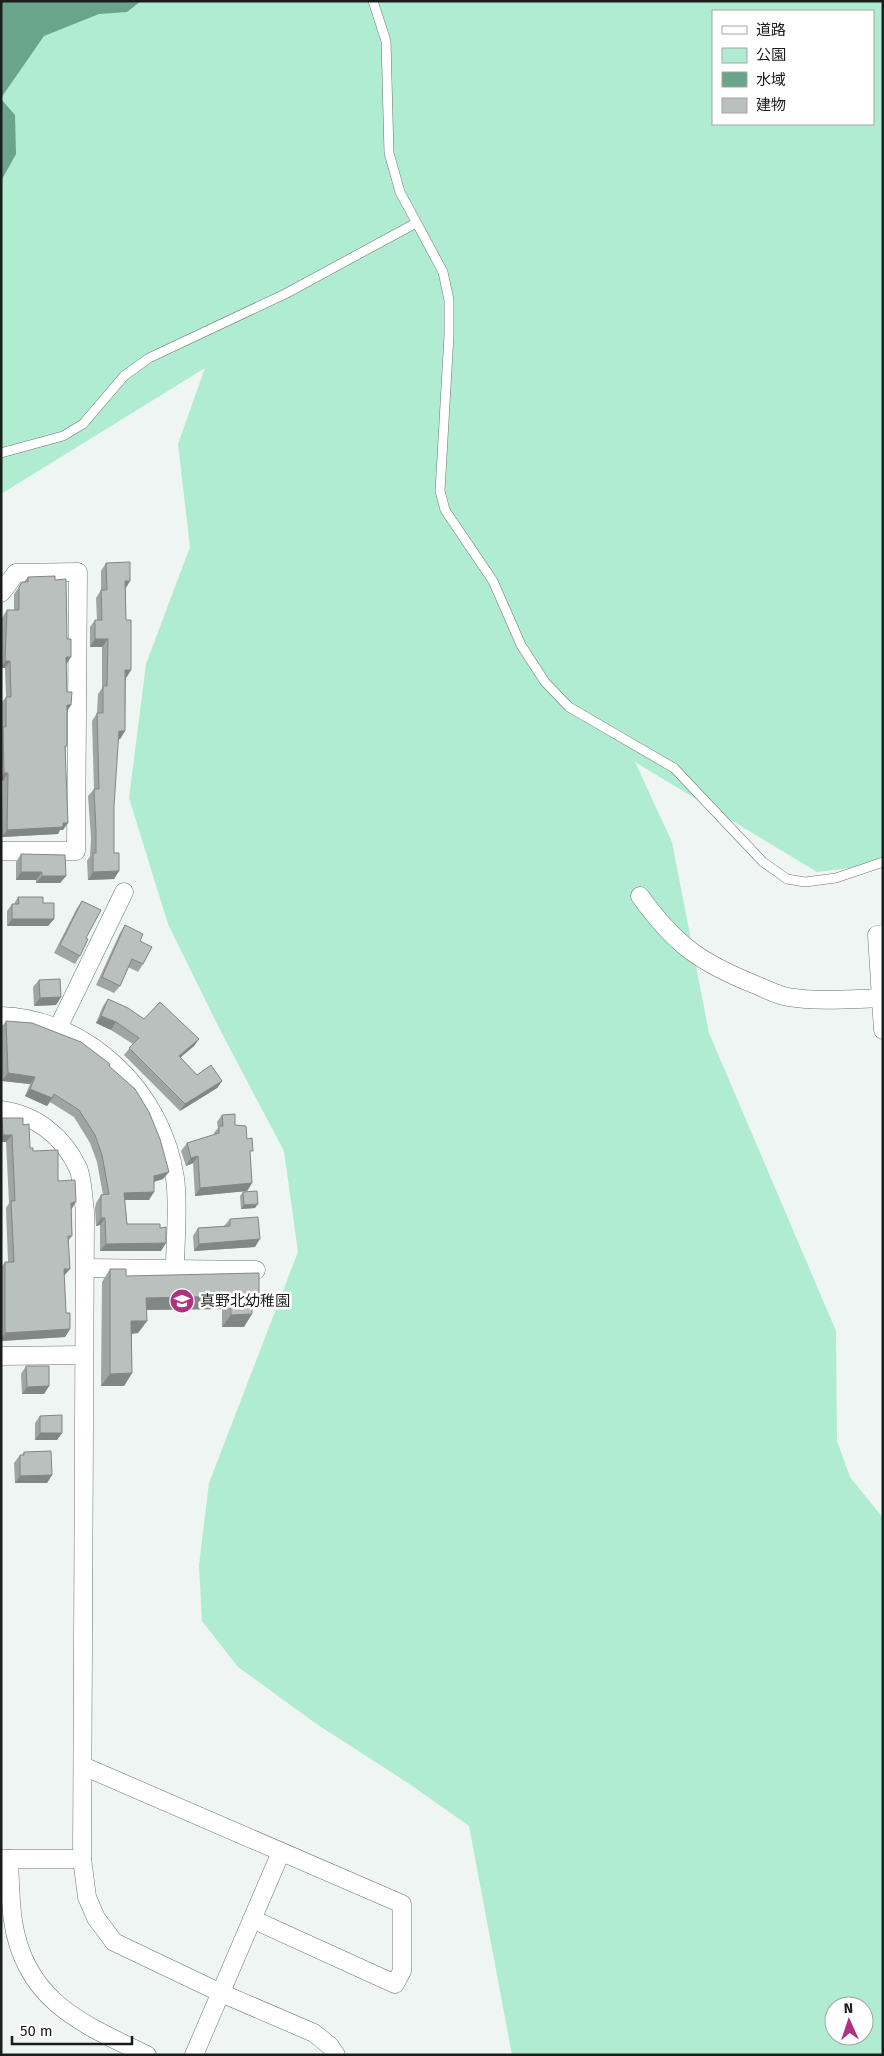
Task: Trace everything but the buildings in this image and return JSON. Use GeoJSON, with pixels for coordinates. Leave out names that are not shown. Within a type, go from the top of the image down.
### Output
{"type":"FeatureCollection","features":[{"type":"Feature","properties":{"kind":"street"},"geometry":{"type":"LineString","coordinates":[[1,593],[16,573],[78,572],[76,851],[1,851]]}},
{"type":"Feature","properties":{"kind":"street"},"geometry":{"type":"LineString","coordinates":[[59,1026],[124,892]]}},
{"type":"Feature","properties":{"kind":"street"},"geometry":{"type":"LineString","coordinates":[[640,896],[658,921],[681,945],[723,971],[787,997],[882,998]]}},
{"type":"Feature","properties":{"kind":"street"},"geometry":{"type":"LineString","coordinates":[[883,934],[877,935],[883,1030]]}},
{"type":"Feature","properties":{"kind":"street"},"geometry":{"type":"LineString","coordinates":[[1,1016],[21,1017],[59,1026],[111,1059],[140,1093],[164,1133],[175,1179],[175,1269]]}},
{"type":"Feature","properties":{"kind":"street"},"geometry":{"type":"LineString","coordinates":[[1,1110],[17,1112],[43,1124],[63,1144],[78,1170],[85,1211],[82,1859],[87,1897],[96,1918],[114,1942],[221,1993],[314,2033],[330,2046],[336,2055]]}},
{"type":"Feature","properties":{"kind":"street"},"geometry":{"type":"LineString","coordinates":[[86,1268],[256,1270]]}},
{"type":"Feature","properties":{"kind":"street"},"geometry":{"type":"LineString","coordinates":[[1,1356],[84,1355]]}},
{"type":"Feature","properties":{"kind":"street"},"geometry":{"type":"LineString","coordinates":[[83,1766],[402,1904],[402,1971],[395,1984],[252,1919]]}},
{"type":"Feature","properties":{"kind":"street"},"geometry":{"type":"LineString","coordinates":[[194,2055],[281,1852]]}},
{"type":"Feature","properties":{"kind":"street"},"geometry":{"type":"LineString","coordinates":[[82,1859],[5,1859],[13,1922],[23,1957],[37,1982],[57,2006],[82,2024],[147,2055]]}},
{"type":"Feature","properties":{"kind":"lane"},"geometry":{"type":"LineString","coordinates":[[373,1],[386,41],[389,152],[400,192],[443,272],[449,300],[449,335],[440,491],[445,510],[493,581],[522,645],[546,682],[569,707],[674,768],[763,862],[787,879],[805,882],[836,878],[883,862]]}},
{"type":"Feature","properties":{"kind":"lane"},"geometry":{"type":"LineString","coordinates":[[1,453],[62,436],[83,424],[124,376],[150,358],[285,294],[416,223]]}},
{"type":"Feature","properties":{"kind":"green space"},"geometry":{"type":"Polygon","coordinates":[[[1,1],[883,1],[883,864],[817,872],[635,762],[672,842],[709,1033],[836,1331],[837,1441],[850,1477],[883,1518],[883,2055],[512,2055],[469,1826],[408,1783],[318,1725],[238,1667],[202,1621],[199,1565],[209,1483],[298,1252],[284,1151],[219,1028],[168,924],[129,798],[146,664],[190,547],[178,444],[205,368],[1,494],[1,1]]]}},
{"type":"Feature","properties":{"kind":"water"},"geometry":{"type":"Polygon","coordinates":[[[1,1],[141,1],[127,12],[99,14],[44,36],[1,98],[1,1]]]}},
{"type":"Feature","properties":{"kind":"water"},"geometry":{"type":"Polygon","coordinates":[[[1,99],[15,115],[16,154],[1,181],[1,99]]]}},
{"type":"Feature","properties":{"kind":"place","name":"真野北幼稚園"},"geometry":{"type":"Point","coordinates":[182,1301]}}]}
